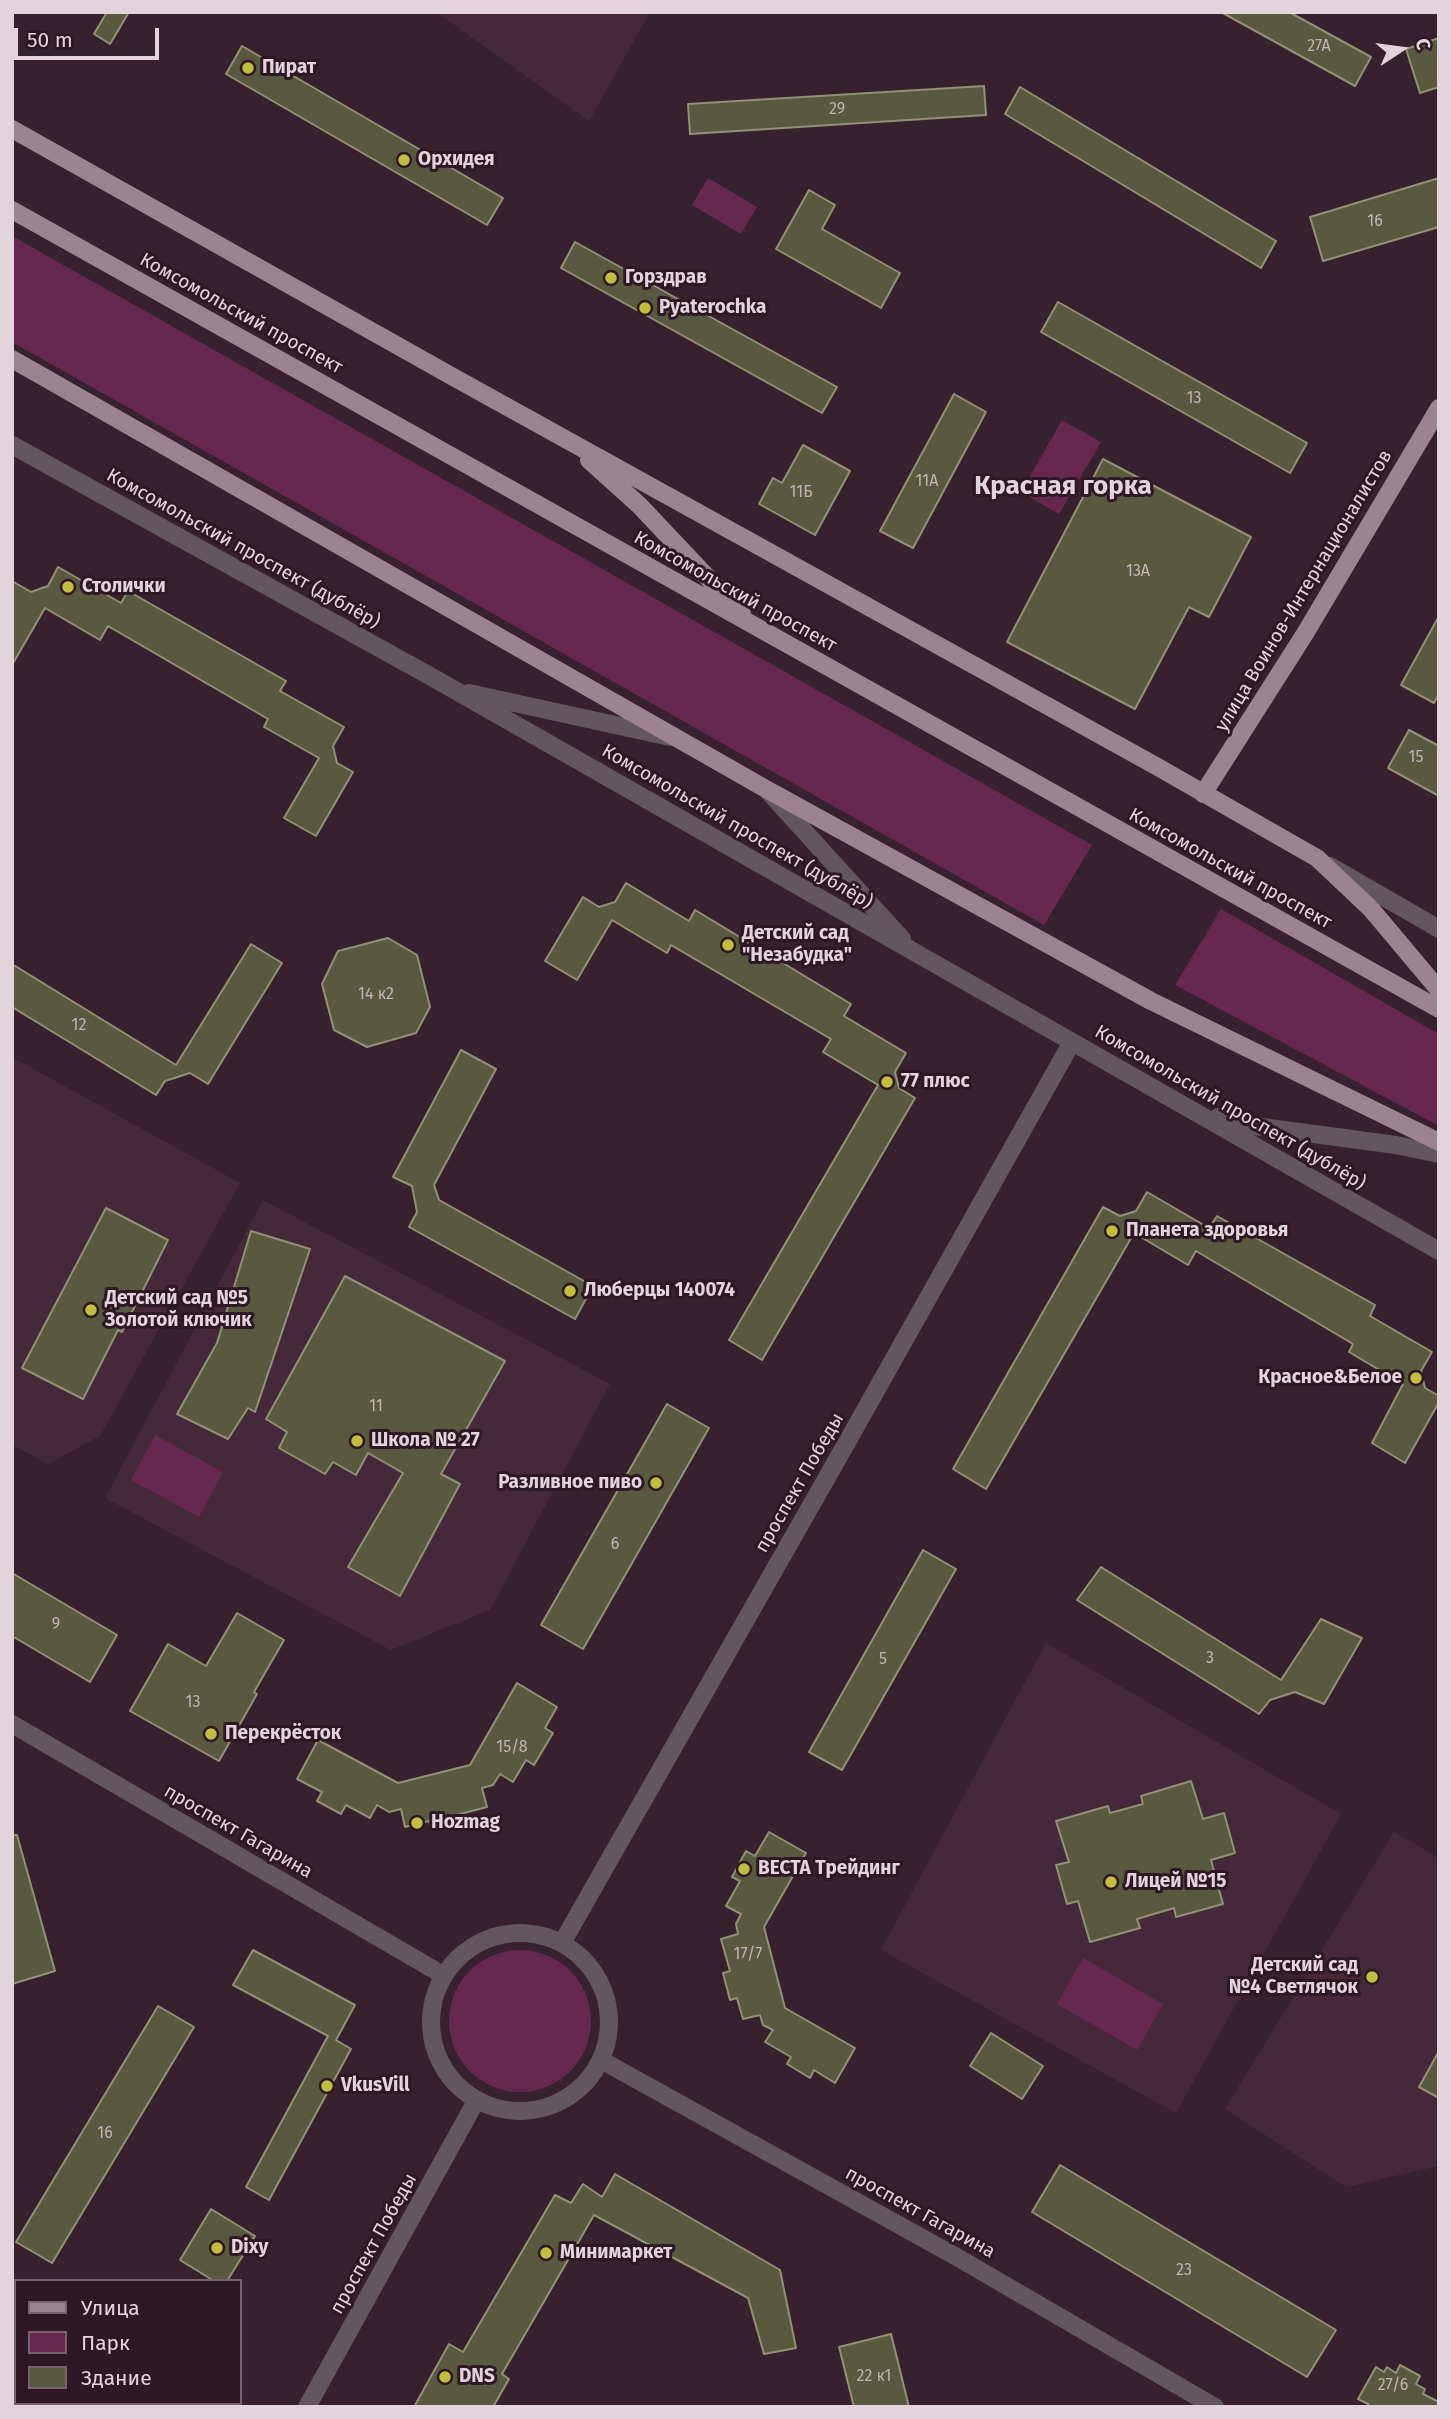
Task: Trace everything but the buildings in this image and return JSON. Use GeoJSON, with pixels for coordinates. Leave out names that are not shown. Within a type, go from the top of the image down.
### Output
{"type":"FeatureCollection","features":[{"type":"Feature","properties":{"kind":"main road"},"geometry":{"type":"LineString","coordinates":[[12,129],[1317,858],[1371,909],[1439,990]]}},
{"type":"Feature","properties":{"kind":"main road","name":"Комсомольский проспект"},"geometry":{"type":"LineString","coordinates":[[12,210],[1439,1009]]}},
{"type":"Feature","properties":{"kind":"main road"},"geometry":{"type":"LineString","coordinates":[[12,359],[766,789],[1151,1001],[1439,1142]]}},
{"type":"Feature","properties":{"kind":"main road","name":"улица Воинов-Интернационалистов"},"geometry":{"type":"LineString","coordinates":[[1203,794],[1306,632],[1439,408]]}},
{"type":"Feature","properties":{"kind":"main road"},"geometry":{"type":"LineString","coordinates":[[569,441],[640,506],[754,627]]}},
{"type":"Feature","properties":{"kind":"street","name":"Комсомольский проспект (дублёр)"},"geometry":{"type":"LineString","coordinates":[[12,444],[452,690],[1439,1251]]}},
{"type":"Feature","properties":{"kind":"street"},"geometry":{"type":"LineString","coordinates":[[452,690],[677,738]]}},
{"type":"Feature","properties":{"kind":"street"},"geometry":{"type":"LineString","coordinates":[[766,789],[912,951]]}},
{"type":"Feature","properties":{"kind":"street"},"geometry":{"type":"LineString","coordinates":[[1317,858],[1439,929]]}},
{"type":"Feature","properties":{"kind":"street","name":"проспект Победы"},"geometry":{"type":"LineString","coordinates":[[562,1943],[1072,1042]]}},
{"type":"Feature","properties":{"kind":"street"},"geometry":{"type":"LineString","coordinates":[[1191,1109],[1247,1125],[1396,1145],[1439,1154]]}},
{"type":"Feature","properties":{"kind":"street","name":"проспект Гагарина"},"geometry":{"type":"LineString","coordinates":[[12,1724],[443,1975]]}},
{"type":"Feature","properties":{"kind":"street"},"geometry":{"type":"LineString","coordinates":[[509,1933],[536,1934],[562,1943],[583,1959],[599,1981],[608,2007],[608,2034],[601,2060],[584,2084],[561,2102],[552,2105],[533,2111],[504,2111],[476,2101],[449,2078],[433,2045],[430,2009],[443,1975],[460,1954],[483,1940],[496,1936],[509,1933]]}},
{"type":"Feature","properties":{"kind":"street","name":"проспект Гагарина"},"geometry":{"type":"LineString","coordinates":[[601,2060],[955,2256],[1215,2407]]}},
{"type":"Feature","properties":{"kind":"street","name":"проспект Победы"},"geometry":{"type":"LineString","coordinates":[[307,2407],[476,2101]]}},
{"type":"Feature","properties":{"kind":"shaded area"},"geometry":{"type":"Polygon","coordinates":[[[436,12],[650,12],[589,121],[436,12]]]}},
{"type":"Feature","properties":{"kind":"shaded area","name":"Детский сад №5 Золотой ключик"},"geometry":{"type":"Polygon","coordinates":[[[12,1057],[240,1183],[100,1436],[48,1464],[12,1445],[12,1057]]]}},
{"type":"Feature","properties":{"kind":"shaded area","name":"Школа № 27"},"geometry":{"type":"Polygon","coordinates":[[[263,1200],[610,1384],[490,1610],[391,1650],[105,1498],[263,1200]]]}},
{"type":"Feature","properties":{"kind":"shaded area","name":"Лицей №15"},"geometry":{"type":"Polygon","coordinates":[[[1046,1643],[1341,1814],[1176,2113],[881,1950],[1046,1643]]]}},
{"type":"Feature","properties":{"kind":"shaded area","name":"Детский сад №4 Светлячок"},"geometry":{"type":"Polygon","coordinates":[[[1394,1832],[1439,1858],[1439,2166],[1346,2187],[1225,2109],[1394,1832]]]}},
{"type":"Feature","properties":{"kind":"green space"},"geometry":{"type":"Polygon","coordinates":[[[708,178],[757,207],[741,234],[692,205],[708,178]]]}},
{"type":"Feature","properties":{"kind":"green space"},"geometry":{"type":"Polygon","coordinates":[[[12,236],[1092,845],[1044,925],[12,342],[12,236]]]}},
{"type":"Feature","properties":{"kind":"green space"},"geometry":{"type":"Polygon","coordinates":[[[1062,420],[1101,442],[1059,514],[1021,492],[1062,420]]]}},
{"type":"Feature","properties":{"kind":"green space"},"geometry":{"type":"Polygon","coordinates":[[[1221,909],[1439,1034],[1439,1126],[1175,985],[1221,909]]]}},
{"type":"Feature","properties":{"kind":"green space"},"geometry":{"type":"Polygon","coordinates":[[[155,1435],[223,1472],[199,1517],[131,1480],[155,1435]]]}},
{"type":"Feature","properties":{"kind":"green space"},"geometry":{"type":"Polygon","coordinates":[[[520,1950],[547,1955],[570,1971],[586,1994],[591,2021],[586,2048],[570,2071],[547,2087],[520,2092],[493,2087],[470,2071],[454,2048],[449,2021],[454,1994],[470,1971],[493,1955],[520,1950]]]}},
{"type":"Feature","properties":{"kind":"green space"},"geometry":{"type":"Polygon","coordinates":[[[1083,1958],[1163,2004],[1137,2050],[1057,2004],[1083,1958]]]}},
{"type":"Feature","properties":{"kind":"place","name":"Пират"},"geometry":{"type":"Point","coordinates":[248,68]}},
{"type":"Feature","properties":{"kind":"place","name":"Орхидея"},"geometry":{"type":"Point","coordinates":[404,160]}},
{"type":"Feature","properties":{"kind":"place","name":"Горздрав"},"geometry":{"type":"Point","coordinates":[611,278]}},
{"type":"Feature","properties":{"kind":"place","name":"Pyaterochka"},"geometry":{"type":"Point","coordinates":[645,308]}},
{"type":"Feature","properties":{"kind":"place","name":"Столички"},"geometry":{"type":"Point","coordinates":[68,587]}},
{"type":"Feature","properties":{"kind":"place","name":"Детский сад \"Незабудка\""},"geometry":{"type":"Point","coordinates":[728,945]}},
{"type":"Feature","properties":{"kind":"place","name":"77 плюс"},"geometry":{"type":"Point","coordinates":[887,1082]}},
{"type":"Feature","properties":{"kind":"place","name":"Планета здоровья"},"geometry":{"type":"Point","coordinates":[1112,1231]}},
{"type":"Feature","properties":{"kind":"place","name":"Люберцы 140074"},"geometry":{"type":"Point","coordinates":[570,1291]}},
{"type":"Feature","properties":{"kind":"place","name":"Детский сад №5 Золотой ключик"},"geometry":{"type":"Point","coordinates":[91,1310]}},
{"type":"Feature","properties":{"kind":"place","name":"Красное&Белое"},"geometry":{"type":"Point","coordinates":[1416,1378]}},
{"type":"Feature","properties":{"kind":"place","name":"Школа № 27"},"geometry":{"type":"Point","coordinates":[357,1441]}},
{"type":"Feature","properties":{"kind":"place","name":"Разливное пиво"},"geometry":{"type":"Point","coordinates":[656,1483]}},
{"type":"Feature","properties":{"kind":"place","name":"Перекрёсток"},"geometry":{"type":"Point","coordinates":[211,1734]}},
{"type":"Feature","properties":{"kind":"place","name":"Hozmag"},"geometry":{"type":"Point","coordinates":[417,1823]}},
{"type":"Feature","properties":{"kind":"place","name":"ВЕСТА Трейдинг"},"geometry":{"type":"Point","coordinates":[744,1869]}},
{"type":"Feature","properties":{"kind":"place","name":"Лицей №15"},"geometry":{"type":"Point","coordinates":[1111,1882]}},
{"type":"Feature","properties":{"kind":"place","name":"Детский сад №4 Светлячок"},"geometry":{"type":"Point","coordinates":[1372,1977]}},
{"type":"Feature","properties":{"kind":"place","name":"VkusVill"},"geometry":{"type":"Point","coordinates":[327,2086]}},
{"type":"Feature","properties":{"kind":"place","name":"Dixy"},"geometry":{"type":"Point","coordinates":[217,2248]}},
{"type":"Feature","properties":{"kind":"place","name":"Минимаркет"},"geometry":{"type":"Point","coordinates":[546,2253]}},
{"type":"Feature","properties":{"kind":"place","name":"DNS"},"geometry":{"type":"Point","coordinates":[445,2377]}},
{"type":"Feature","properties":{"kind":"district","name":"Красная горка"},"geometry":{"type":"Point","coordinates":[1063,487]}}]}
